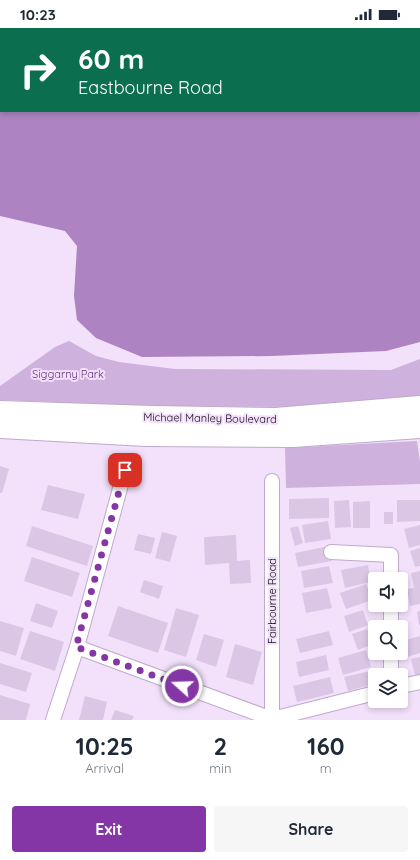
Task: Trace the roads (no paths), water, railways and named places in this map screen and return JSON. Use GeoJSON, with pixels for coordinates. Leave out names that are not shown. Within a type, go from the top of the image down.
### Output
{"type":"FeatureCollection","features":[{"type":"Feature","properties":{"kind":"highway","name":"Michael Manley Boulevard"},"geometry":{"type":"LineString","coordinates":[[0,412],[276,419],[420,408]]}},
{"type":"Feature","properties":{"kind":"highway","name":"Michael Manley Boulevard"},"geometry":{"type":"LineString","coordinates":[[0,427],[146,435],[293,436],[420,427]]}},
{"type":"Feature","properties":{"kind":"street"},"geometry":{"type":"LineString","coordinates":[[53,720],[76,647],[125,470]]}},
{"type":"Feature","properties":{"kind":"street","name":"Fairbourne Road"},"geometry":{"type":"LineString","coordinates":[[272,481],[272,720]]}},
{"type":"Feature","properties":{"kind":"street"},"geometry":{"type":"LineString","coordinates":[[331,552],[391,555],[391,572]]}},
{"type":"Feature","properties":{"kind":"street"},"geometry":{"type":"LineString","coordinates":[[76,647],[272,720],[368,695]]}},
{"type":"Feature","properties":{"kind":"street"},"geometry":{"type":"LineString","coordinates":[[408,685],[420,682]]}},
{"type":"Feature","properties":{"kind":"park label","name":"Siggarny Park"},"geometry":{"type":"Point","coordinates":[68,374]}}]}
